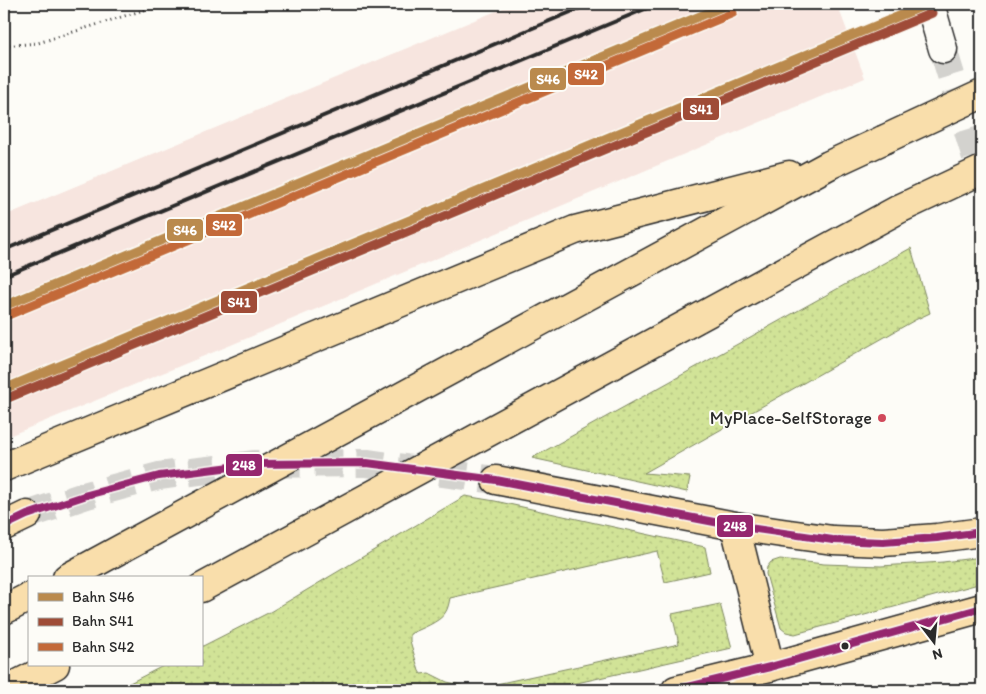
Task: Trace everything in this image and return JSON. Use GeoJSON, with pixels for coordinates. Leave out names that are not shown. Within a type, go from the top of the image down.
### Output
{"type":"FeatureCollection","features":[{"type":"Feature","properties":{"kind":"main road"},"geometry":{"type":"LineString","coordinates":[[71,576],[829,165],[982,94]]}},
{"type":"Feature","properties":{"kind":"main road"},"geometry":{"type":"LineString","coordinates":[[4,467],[575,230],[829,165]]}},
{"type":"Feature","properties":{"kind":"main road"},"geometry":{"type":"LineString","coordinates":[[202,587],[901,208],[982,170]]}},
{"type":"Feature","properties":{"kind":"main road"},"geometry":{"type":"LineString","coordinates":[[496,480],[735,526],[833,540],[883,542],[982,532]]}},
{"type":"Feature","properties":{"kind":"main road"},"geometry":{"type":"LineString","coordinates":[[735,526],[770,667]]}},
{"type":"Feature","properties":{"kind":"main road"},"geometry":{"type":"LineString","coordinates":[[4,610],[28,598]]}},
{"type":"Feature","properties":{"kind":"main road"},"geometry":{"type":"LineString","coordinates":[[676,690],[770,667],[982,608]]}},
{"type":"Feature","properties":{"kind":"main road"},"geometry":{"type":"LineString","coordinates":[[6,690],[53,666]]}},
{"type":"Feature","properties":{"kind":"street"},"geometry":{"type":"LineString","coordinates":[[930,4],[943,49]]}},
{"type":"Feature","properties":{"kind":"path"},"geometry":{"type":"LineString","coordinates":[[4,46],[38,44],[163,4]]}},
{"type":"Feature","properties":{"kind":"shaded area"},"geometry":{"type":"Polygon","coordinates":[[[513,4],[837,4],[865,78],[231,345],[4,438],[4,216],[513,4]]]}},
{"type":"Feature","properties":{"kind":"green space"},"geometry":{"type":"Polygon","coordinates":[[[911,248],[930,313],[644,473],[690,477],[687,492],[532,458],[911,248]]]}},
{"type":"Feature","properties":{"kind":"green space"},"geometry":{"type":"Polygon","coordinates":[[[465,496],[705,547],[710,572],[665,582],[657,551],[450,598],[447,610],[442,616],[410,634],[410,641],[421,674],[429,673],[469,690],[116,690],[163,666],[202,666],[202,646],[270,612],[465,496]]]}},
{"type":"Feature","properties":{"kind":"green space"},"geometry":{"type":"Polygon","coordinates":[[[982,557],[982,583],[795,634],[786,632],[781,628],[766,574],[767,567],[771,562],[780,559],[824,564],[881,566],[943,562],[982,557]]]}},
{"type":"Feature","properties":{"kind":"green space"},"geometry":{"type":"Polygon","coordinates":[[[720,604],[732,648],[546,690],[469,690],[679,644],[672,614],[720,604]]]}},
{"type":"Feature","properties":{"kind":"tunnel"},"geometry":{"type":"LineString","coordinates":[[943,49],[982,177]]}},
{"type":"Feature","properties":{"kind":"tunnel"},"geometry":{"type":"LineString","coordinates":[[27,515],[87,495],[159,476],[255,464],[367,463],[496,480]]}},
{"type":"Feature","properties":{"kind":"railway"},"geometry":{"type":"LineString","coordinates":[[4,250],[590,4]]}},
{"type":"Feature","properties":{"kind":"railway"},"geometry":{"type":"LineString","coordinates":[[4,276],[657,4]]}},
{"type":"Feature","properties":{"kind":"rail line","name":"S46"},"geometry":{"type":"LineString","coordinates":[[4,306],[729,4]]}},
{"type":"Feature","properties":{"kind":"rail line","name":"S46"},"geometry":{"type":"LineString","coordinates":[[4,389],[928,4]]}},
{"type":"Feature","properties":{"kind":"rail line","name":"S42"},"geometry":{"type":"LineString","coordinates":[[8,315],[733,13]]}},
{"type":"Feature","properties":{"kind":"rail line","name":"S41"},"geometry":{"type":"LineString","coordinates":[[8,398],[932,13]]}},
{"type":"Feature","properties":{"kind":"transit line","name":"248"},"geometry":{"type":"LineString","coordinates":[[4,526],[27,515],[87,495],[159,476],[255,464],[367,463],[496,480],[735,526],[833,540],[883,542],[982,532]]}},
{"type":"Feature","properties":{"kind":"transit line","name":"248"},"geometry":{"type":"LineString","coordinates":[[676,690],[770,667],[982,608]]}},
{"type":"Feature","properties":{"kind":"place","name":"MyPlace-SelfStorage"},"geometry":{"type":"Point","coordinates":[882,418]}}]}
